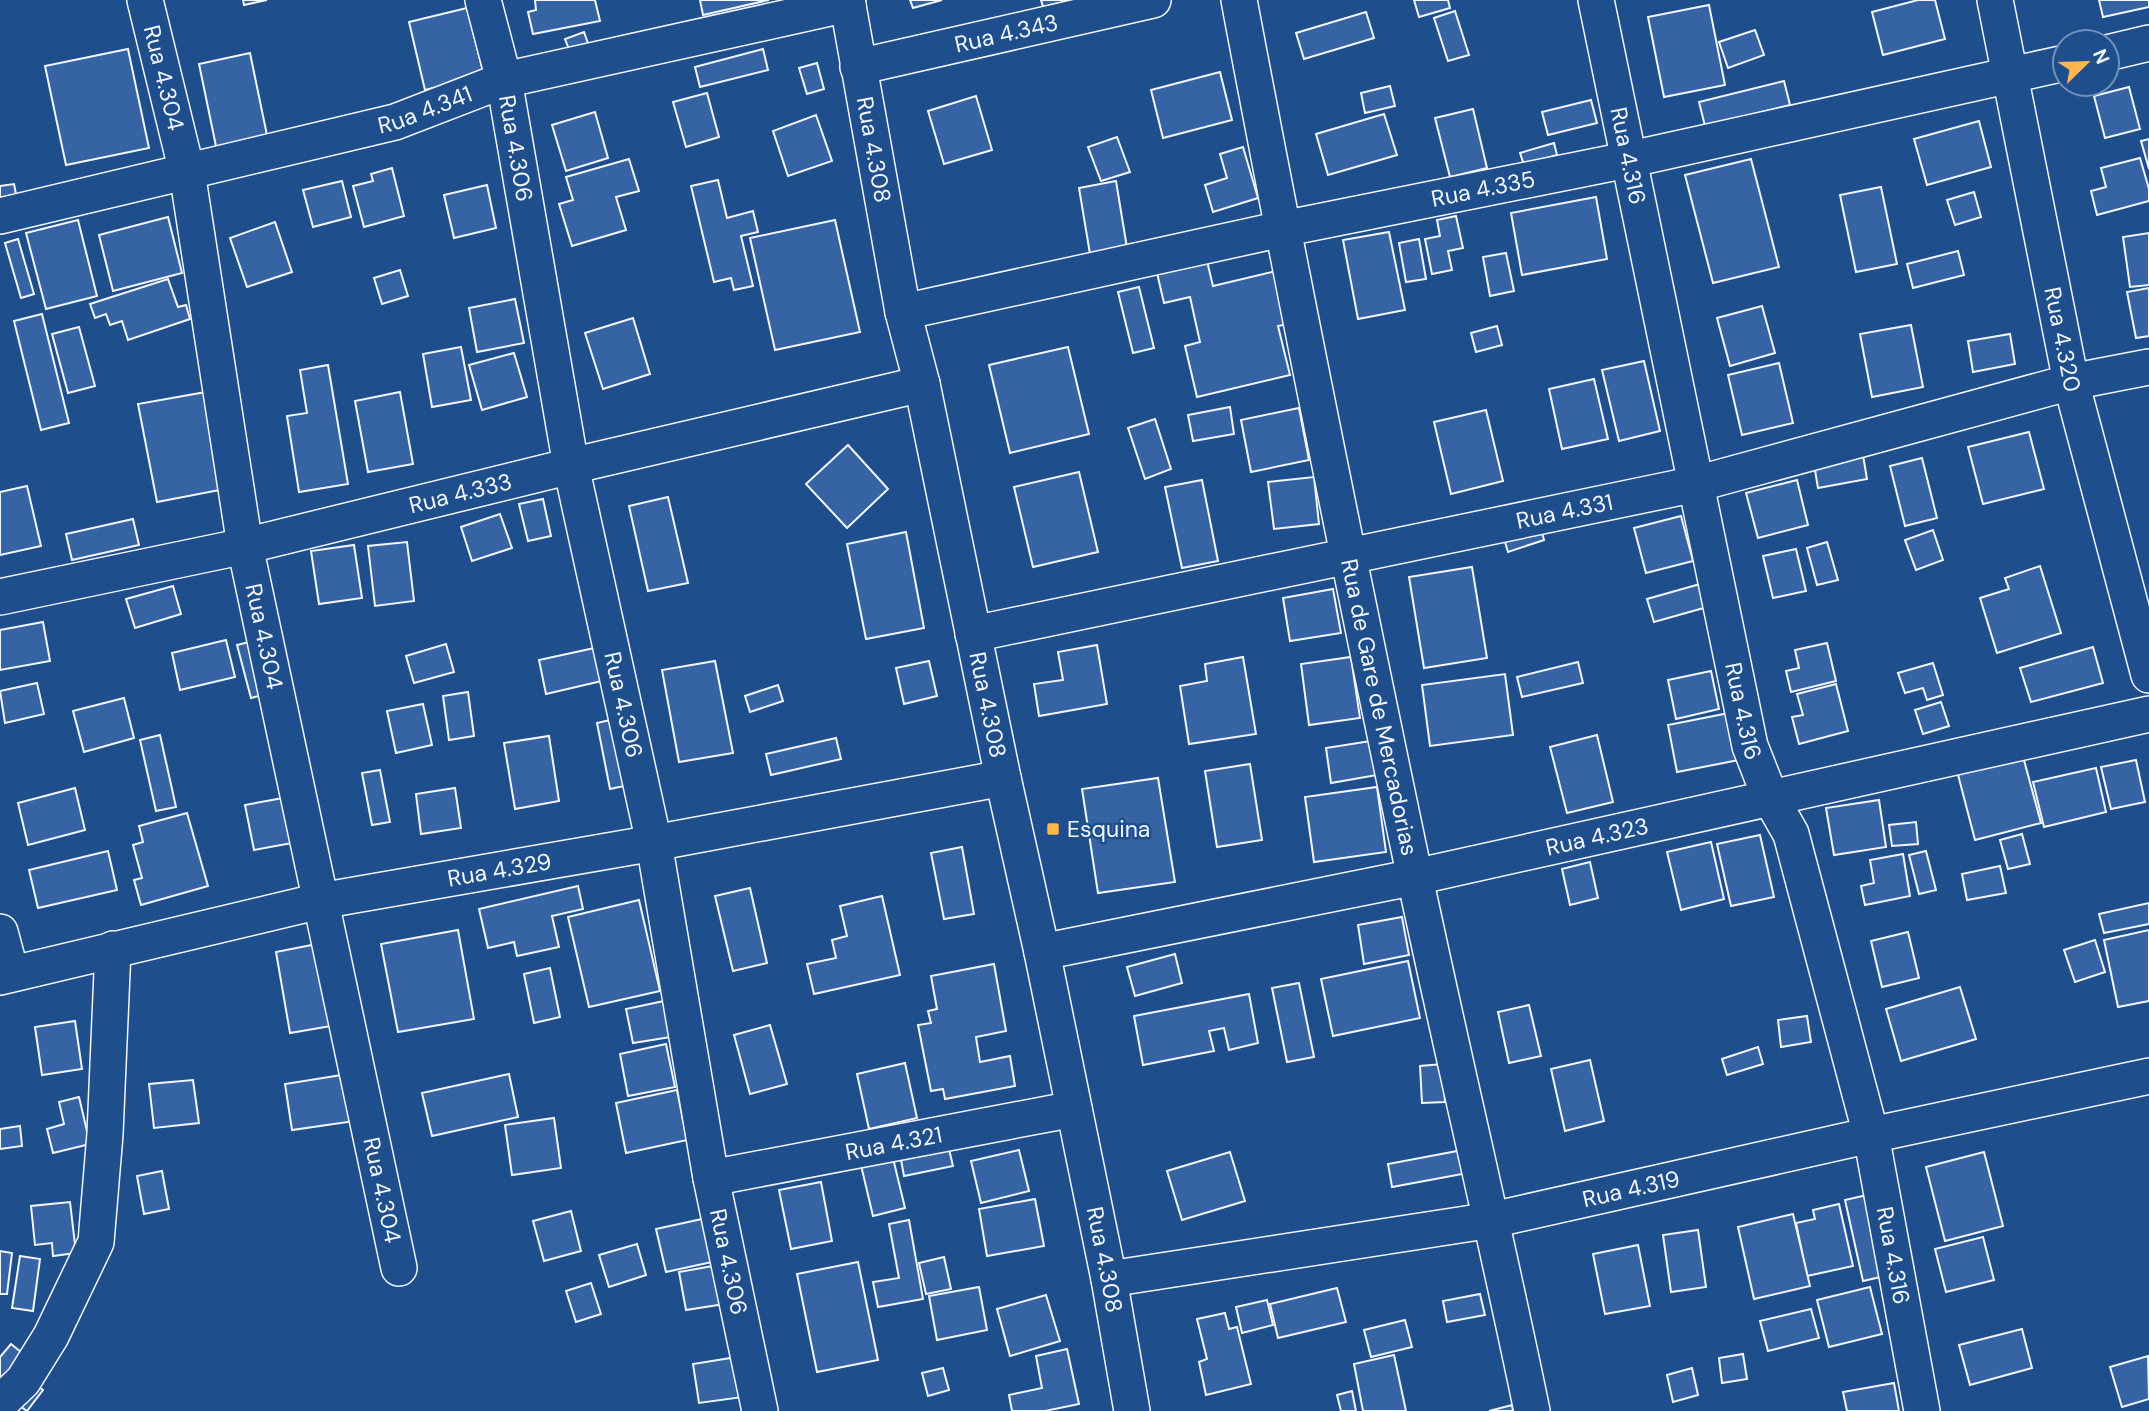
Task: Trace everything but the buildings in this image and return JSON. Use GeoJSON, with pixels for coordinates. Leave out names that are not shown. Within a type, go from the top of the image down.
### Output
{"type":"FeatureCollection","features":[{"type":"Feature","properties":{"kind":"street","name":"Rua 4.304"},"geometry":{"type":"LineString","coordinates":[[145,0],[187,172],[245,546],[399,1269]]}},
{"type":"Feature","properties":{"kind":"street","name":"Rua 4.306"},"geometry":{"type":"LineString","coordinates":[[483,0],[503,80],[571,466],[654,843],[711,1178],[760,1411]]}},
{"type":"Feature","properties":{"kind":"street","name":"Rua 4.343"},"geometry":{"type":"LineString","coordinates":[[858,67],[1153,0]]}},
{"type":"Feature","properties":{"kind":"street","name":"Rua de Gare de Mercadorias"},"geometry":{"type":"LineString","coordinates":[[1239,0],[1348,555],[1415,877],[1532,1411]]}},
{"type":"Feature","properties":{"kind":"street","name":"Rua 4.316"},"geometry":{"type":"LineString","coordinates":[[1596,0],[1750,746],[1770,797],[1791,834],[1871,1135],[1922,1411]]}},
{"type":"Feature","properties":{"kind":"street","name":"Rua 4.320"},"geometry":{"type":"LineString","coordinates":[[1995,0],[2071,382],[2149,675]]}},
{"type":"Feature","properties":{"kind":"street","name":"Rua 4.341"},"geometry":{"type":"LineString","coordinates":[[0,216],[395,122],[503,80],[847,2]]}},
{"type":"Feature","properties":{"kind":"street","name":"Rua 4.308"},"geometry":{"type":"LineString","coordinates":[[847,2],[903,312],[922,384],[1003,778],[1042,952],[1109,1279],[1132,1411]]}},
{"type":"Feature","properties":{"kind":"street"},"geometry":{"type":"LineString","coordinates":[[2121,50],[2149,43]]}},
{"type":"Feature","properties":{"kind":"street","name":"Rua 4.335"},"geometry":{"type":"LineString","coordinates":[[903,312],[1282,229],[1628,160],[2051,66]]}},
{"type":"Feature","properties":{"kind":"street","name":"Rua 4.331"},"geometry":{"type":"LineString","coordinates":[[973,634],[1696,484],[2071,382],[2149,367]]}},
{"type":"Feature","properties":{"kind":"street","name":"Rua 4.333"},"geometry":{"type":"LineString","coordinates":[[0,597],[245,546],[922,384]]}},
{"type":"Feature","properties":{"kind":"street","name":"Rua 4.323"},"geometry":{"type":"LineString","coordinates":[[1042,952],[1415,877],[2149,714]]}},
{"type":"Feature","properties":{"kind":"street","name":"Rua 4.329"},"geometry":{"type":"LineString","coordinates":[[5,975],[320,901],[654,843],[1003,778]]}},
{"type":"Feature","properties":{"kind":"street"},"geometry":{"type":"LineString","coordinates":[[0,932],[5,975]]}},
{"type":"Feature","properties":{"kind":"street"},"geometry":{"type":"LineString","coordinates":[[0,1403],[23,1381],[51,1336],[96,1242],[105,1134],[113,950]]}},
{"type":"Feature","properties":{"kind":"street","name":"Rua 4.319"},"geometry":{"type":"LineString","coordinates":[[1109,1279],[1492,1220],[2149,1076]]}},
{"type":"Feature","properties":{"kind":"street","name":"Rua 4.321"},"geometry":{"type":"LineString","coordinates":[[711,1178],[1074,1109]]}},
{"type":"Feature","properties":{"kind":"place","name":"Esquina"},"geometry":{"type":"Point","coordinates":[1053,829]}}]}
